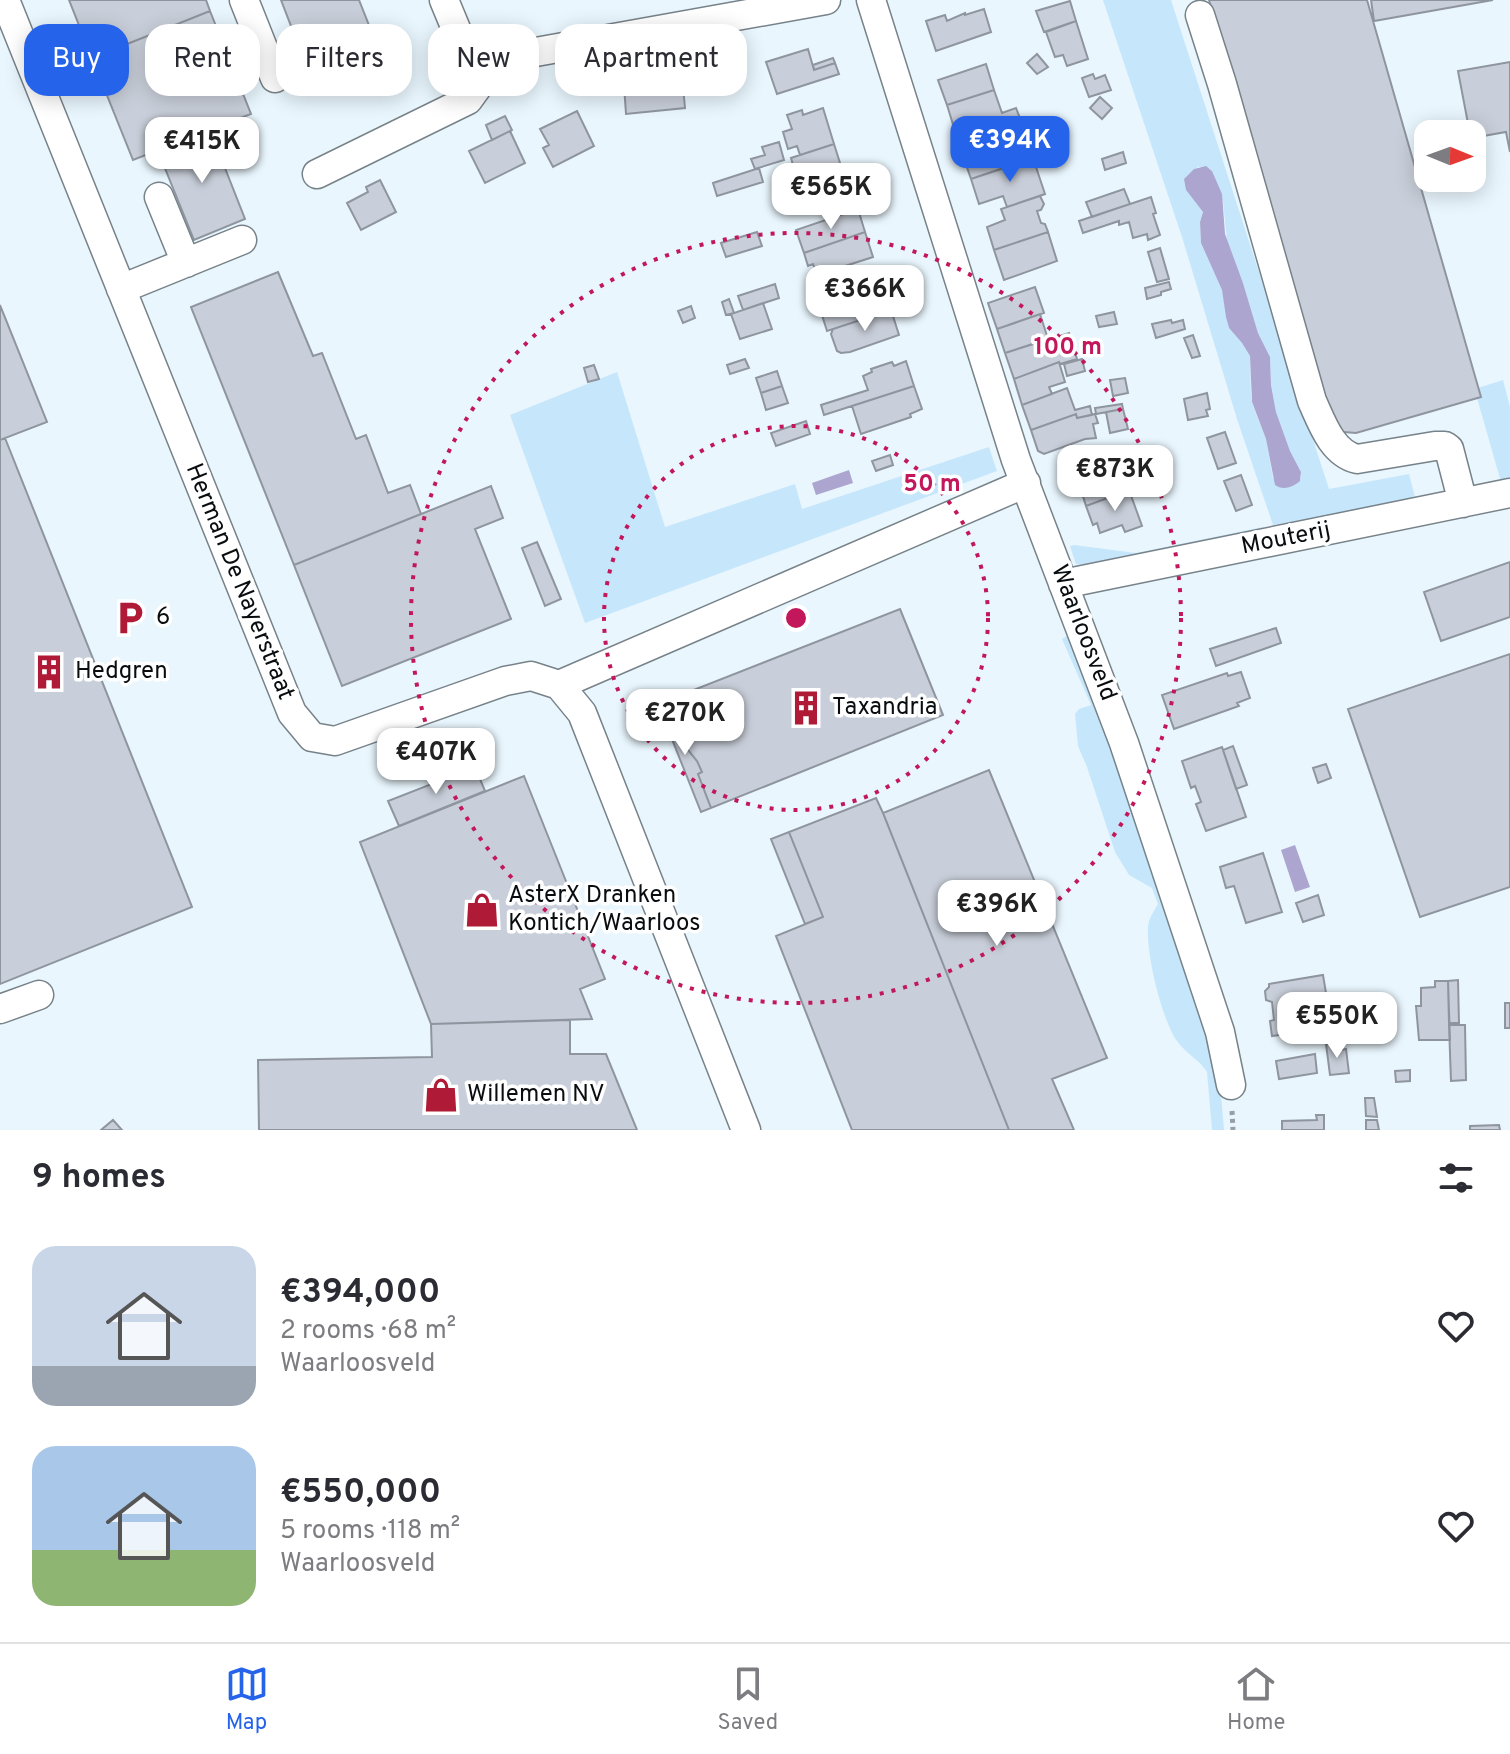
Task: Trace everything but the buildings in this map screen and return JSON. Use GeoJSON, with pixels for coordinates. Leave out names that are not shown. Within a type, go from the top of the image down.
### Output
{"type":"FeatureCollection","features":[{"type":"Feature","properties":{"kind":"street","name":"Herman De Nayerstraat"},"geometry":{"type":"LineString","coordinates":[[5,0],[292,713],[312,737],[335,741],[505,681],[531,676],[559,685]]}},
{"type":"Feature","properties":{"kind":"street"},"geometry":{"type":"LineString","coordinates":[[244,0],[275,78]]}},
{"type":"Feature","properties":{"kind":"street"},"geometry":{"type":"LineString","coordinates":[[444,0],[454,24]]}},
{"type":"Feature","properties":{"kind":"street"},"geometry":{"type":"LineString","coordinates":[[539,51],[826,0]]}},
{"type":"Feature","properties":{"kind":"street","name":"Waarloosveld"},"geometry":{"type":"LineString","coordinates":[[871,0],[1012,445],[1124,743],[1220,1032],[1231,1085]]}},
{"type":"Feature","properties":{"kind":"street"},"geometry":{"type":"LineString","coordinates":[[1200,15],[1312,401],[1328,434],[1346,456],[1357,459],[1445,446],[1449,449],[1463,503]]}},
{"type":"Feature","properties":{"kind":"street"},"geometry":{"type":"LineString","coordinates":[[317,174],[471,96]]}},
{"type":"Feature","properties":{"kind":"street"},"geometry":{"type":"LineString","coordinates":[[159,197],[186,263]]}},
{"type":"Feature","properties":{"kind":"street"},"geometry":{"type":"LineString","coordinates":[[121,289],[242,240]]}},
{"type":"Feature","properties":{"kind":"street"},"geometry":{"type":"LineString","coordinates":[[746,1130],[582,713],[559,685],[1026,483]]}},
{"type":"Feature","properties":{"kind":"street","name":"Mouterij"},"geometry":{"type":"LineString","coordinates":[[1063,584],[1510,493]]}},
{"type":"Feature","properties":{"kind":"street"},"geometry":{"type":"LineString","coordinates":[[0,1009],[39,995]]}},
{"type":"Feature","properties":{"kind":"shaded area"},"geometry":{"type":"Polygon","coordinates":[[[1103,0],[1171,0],[1329,489],[1409,474],[1416,501],[1273,525],[1103,0]],[[1198,167],[1186,177],[1186,190],[1203,212],[1201,243],[1222,290],[1229,328],[1250,356],[1251,397],[1266,439],[1273,478],[1301,479],[1301,472],[1276,412],[1270,357],[1258,333],[1227,241],[1223,202],[1209,168],[1198,167]]]}},
{"type":"Feature","properties":{"kind":"shaded area"},"geometry":{"type":"Polygon","coordinates":[[[1206,166],[1212,171],[1222,194],[1225,234],[1258,333],[1270,357],[1276,412],[1301,472],[1300,481],[1288,488],[1275,485],[1266,439],[1252,402],[1250,356],[1229,328],[1222,290],[1201,243],[1203,212],[1186,190],[1184,179],[1194,169],[1206,166]]]}},
{"type":"Feature","properties":{"kind":"shaded area"},"geometry":{"type":"Polygon","coordinates":[[[617,372],[665,527],[795,484],[802,509],[989,447],[997,471],[585,623],[510,415],[617,372]]]}},
{"type":"Feature","properties":{"kind":"shaded area"},"geometry":{"type":"Polygon","coordinates":[[[1503,380],[1510,407],[1510,480],[1501,482],[1477,398],[1481,397],[1478,388],[1503,380]]]}},
{"type":"Feature","properties":{"kind":"shaded area"},"geometry":{"type":"Polygon","coordinates":[[[849,470],[853,483],[816,495],[812,483],[849,470]]]}},
{"type":"Feature","properties":{"kind":"shaded area"},"geometry":{"type":"Polygon","coordinates":[[[1263,527],[1264,531],[1091,565],[1076,564],[1070,546],[1136,553],[1263,527]]]}},
{"type":"Feature","properties":{"kind":"shaded area"},"geometry":{"type":"Polygon","coordinates":[[[1070,634],[1209,1032],[1220,1083],[1224,1130],[1212,1130],[1207,1072],[1177,1041],[1165,1017],[1149,947],[1149,921],[1158,904],[1152,888],[1129,875],[1115,852],[1078,746],[1075,714],[1091,705],[1062,639],[1070,634]]]}},
{"type":"Feature","properties":{"kind":"shaded area"},"geometry":{"type":"Polygon","coordinates":[[[1295,845],[1310,887],[1295,892],[1281,850],[1295,845]]]}},
{"type":"Feature","properties":{"kind":"place","name":"6"},"geometry":{"type":"Point","coordinates":[130,618]}},
{"type":"Feature","properties":{"kind":"place","name":"Hedgren"},"geometry":{"type":"Point","coordinates":[49,672]}},
{"type":"Feature","properties":{"kind":"place","name":"Taxandria"},"geometry":{"type":"Point","coordinates":[806,708]}},
{"type":"Feature","properties":{"kind":"place","name":"AsterX Dranken Kontich/Waarloos"},"geometry":{"type":"Point","coordinates":[482,910]}},
{"type":"Feature","properties":{"kind":"place","name":"Willemen NV"},"geometry":{"type":"Point","coordinates":[441,1095]}}]}
